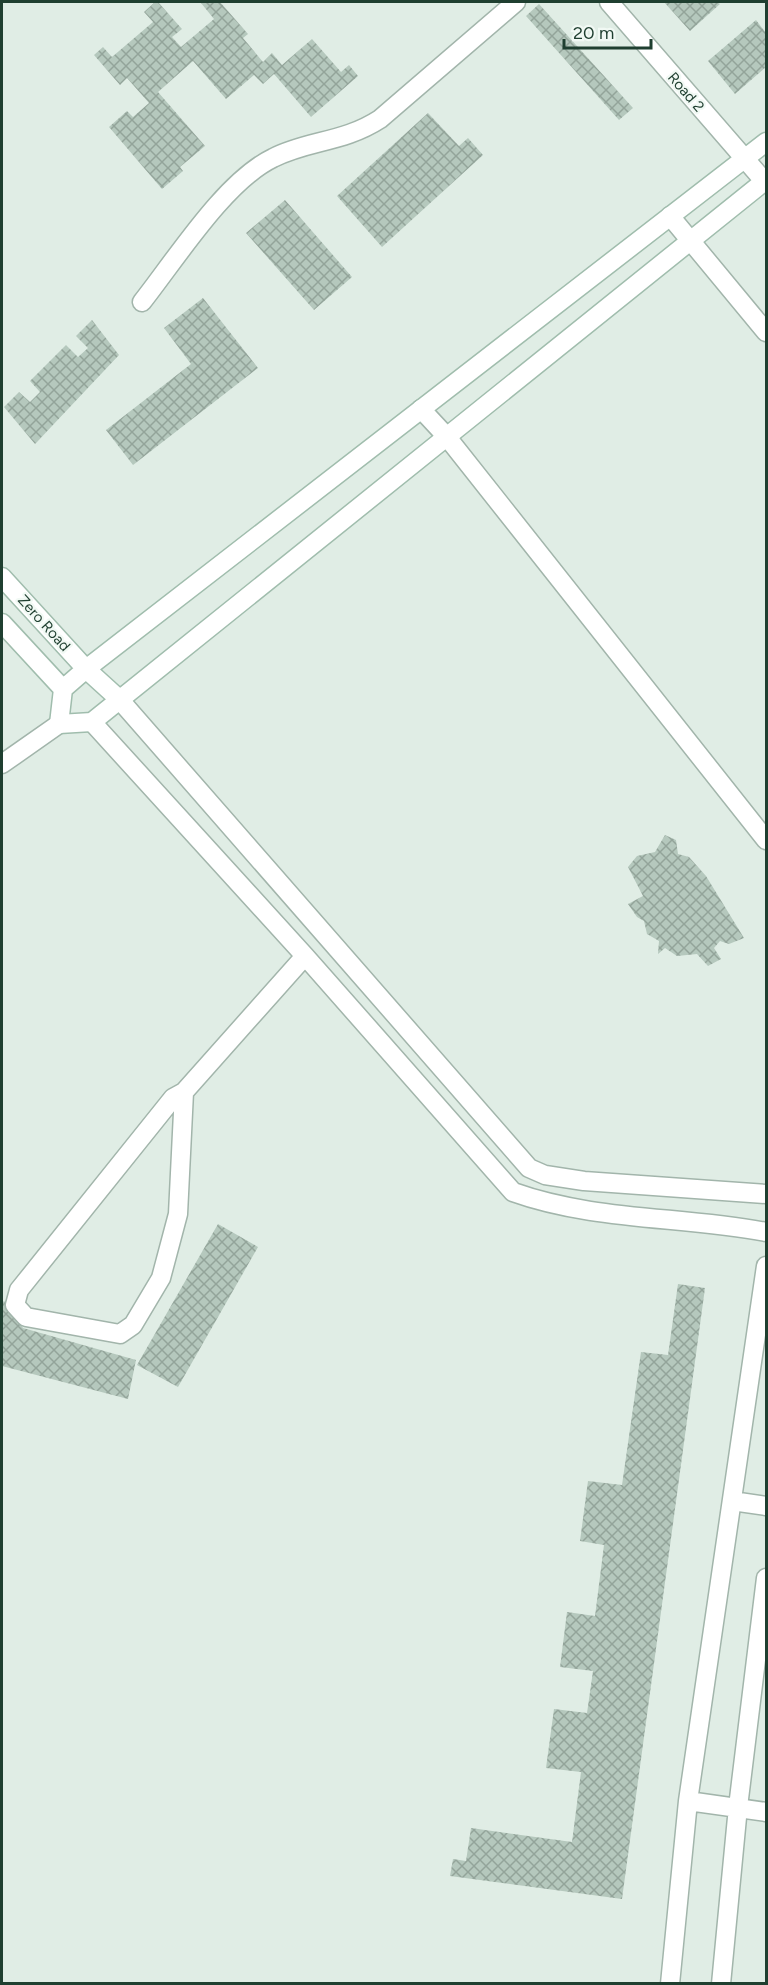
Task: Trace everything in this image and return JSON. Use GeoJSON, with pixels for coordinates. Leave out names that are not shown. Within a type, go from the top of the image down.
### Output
{"type":"FeatureCollection","features":[{"type":"Feature","properties":{"kind":"street"},"geometry":{"type":"LineString","coordinates":[[142,302],[233,187],[253,169],[275,156],[358,133],[380,119],[516,2]]}},
{"type":"Feature","properties":{"kind":"street","name":"Road 2"},"geometry":{"type":"LineString","coordinates":[[609,2],[743,159],[766,181]]}},
{"type":"Feature","properties":{"kind":"street"},"geometry":{"type":"LineString","coordinates":[[59,724],[63,689],[86,669],[766,142]]}},
{"type":"Feature","properties":{"kind":"street"},"geometry":{"type":"LineString","coordinates":[[2,764],[59,724],[92,722],[766,181]]}},
{"type":"Feature","properties":{"kind":"street"},"geometry":{"type":"LineString","coordinates":[[670,216],[766,332]]}},
{"type":"Feature","properties":{"kind":"street"},"geometry":{"type":"LineString","coordinates":[[421,409],[447,436],[766,840]]}},
{"type":"Feature","properties":{"kind":"street","name":"Zero Road"},"geometry":{"type":"LineString","coordinates":[[2,577],[86,669],[119,699],[529,1168],[545,1175],[584,1181],[766,1194]]}},
{"type":"Feature","properties":{"kind":"street","name":"Zero Road"},"geometry":{"type":"LineString","coordinates":[[2,623],[63,689]]}},
{"type":"Feature","properties":{"kind":"street"},"geometry":{"type":"LineString","coordinates":[[92,722],[305,956],[513,1192],[544,1203],[613,1215],[732,1226],[766,1232]]}},
{"type":"Feature","properties":{"kind":"street"},"geometry":{"type":"LineString","coordinates":[[184,1092],[178,1214],[161,1278],[133,1325],[120,1334],[26,1317],[15,1305],[19,1290],[173,1098],[184,1092],[305,956]]}},
{"type":"Feature","properties":{"kind":"street"},"geometry":{"type":"LineString","coordinates":[[670,1983],[688,1801],[766,1266]]}},
{"type":"Feature","properties":{"kind":"street"},"geometry":{"type":"LineString","coordinates":[[732,1501],[766,1506]]}},
{"type":"Feature","properties":{"kind":"street"},"geometry":{"type":"LineString","coordinates":[[721,1983],[738,1807],[766,1578]]}},
{"type":"Feature","properties":{"kind":"street"},"geometry":{"type":"LineString","coordinates":[[688,1801],[766,1812]]}},
{"type":"Feature","properties":{"kind":"building"},"geometry":{"type":"Polygon","coordinates":[[[158,2],[182,29],[172,37],[181,47],[214,19],[201,3],[220,2],[248,34],[243,38],[263,62],[272,53],[282,65],[312,39],[341,72],[349,65],[358,76],[311,117],[274,74],[263,84],[254,75],[226,99],[193,61],[158,92],[205,146],[180,167],[183,171],[162,189],[109,127],[127,111],[133,117],[149,103],[127,78],[120,85],[94,55],[103,47],[112,57],[153,22],[144,12],[158,2]]]}},
{"type":"Feature","properties":{"kind":"building"},"geometry":{"type":"Polygon","coordinates":[[[664,2],[717,2],[720,4],[690,31],[664,2]]]}},
{"type":"Feature","properties":{"kind":"building"},"geometry":{"type":"Polygon","coordinates":[[[539,4],[633,108],[619,120],[526,16],[539,4]]]}},
{"type":"Feature","properties":{"kind":"building"},"geometry":{"type":"Polygon","coordinates":[[[756,20],[766,33],[766,67],[735,94],[708,61],[756,20]]]}},
{"type":"Feature","properties":{"kind":"building"},"geometry":{"type":"Polygon","coordinates":[[[428,113],[459,146],[468,138],[483,155],[382,247],[337,196],[428,113]]]}},
{"type":"Feature","properties":{"kind":"building"},"geometry":{"type":"Polygon","coordinates":[[[285,200],[352,277],[314,310],[246,233],[285,200]]]}},
{"type":"Feature","properties":{"kind":"building"},"geometry":{"type":"Polygon","coordinates":[[[203,298],[258,368],[133,465],[106,430],[191,364],[164,328],[203,298]]]}},
{"type":"Feature","properties":{"kind":"building"},"geometry":{"type":"Polygon","coordinates":[[[92,320],[119,355],[35,444],[4,407],[19,392],[30,402],[40,392],[30,381],[66,345],[78,357],[88,348],[76,336],[92,320]]]}},
{"type":"Feature","properties":{"kind":"building"},"geometry":{"type":"Polygon","coordinates":[[[665,835],[676,840],[678,854],[689,857],[706,876],[744,938],[729,944],[720,941],[714,948],[721,959],[708,966],[697,954],[677,956],[665,948],[658,954],[659,941],[647,934],[644,921],[637,917],[628,904],[643,896],[628,867],[637,856],[655,852],[665,835]]]}},
{"type":"Feature","properties":{"kind":"building"},"geometry":{"type":"Polygon","coordinates":[[[218,1224],[258,1247],[178,1387],[137,1365],[218,1224]]]}},
{"type":"Feature","properties":{"kind":"building"},"geometry":{"type":"Polygon","coordinates":[[[678,1284],[705,1288],[622,1899],[450,1876],[453,1859],[466,1861],[471,1828],[572,1842],[581,1772],[546,1768],[554,1709],[587,1713],[593,1671],[560,1667],[567,1612],[595,1616],[604,1545],[580,1541],[588,1481],[622,1485],[641,1352],[668,1355],[678,1284]]]}},
{"type":"Feature","properties":{"kind":"building"},"geometry":{"type":"Polygon","coordinates":[[[4,1301],[23,1328],[136,1360],[128,1399],[2,1366],[2,1303],[4,1301]]]}}]}
